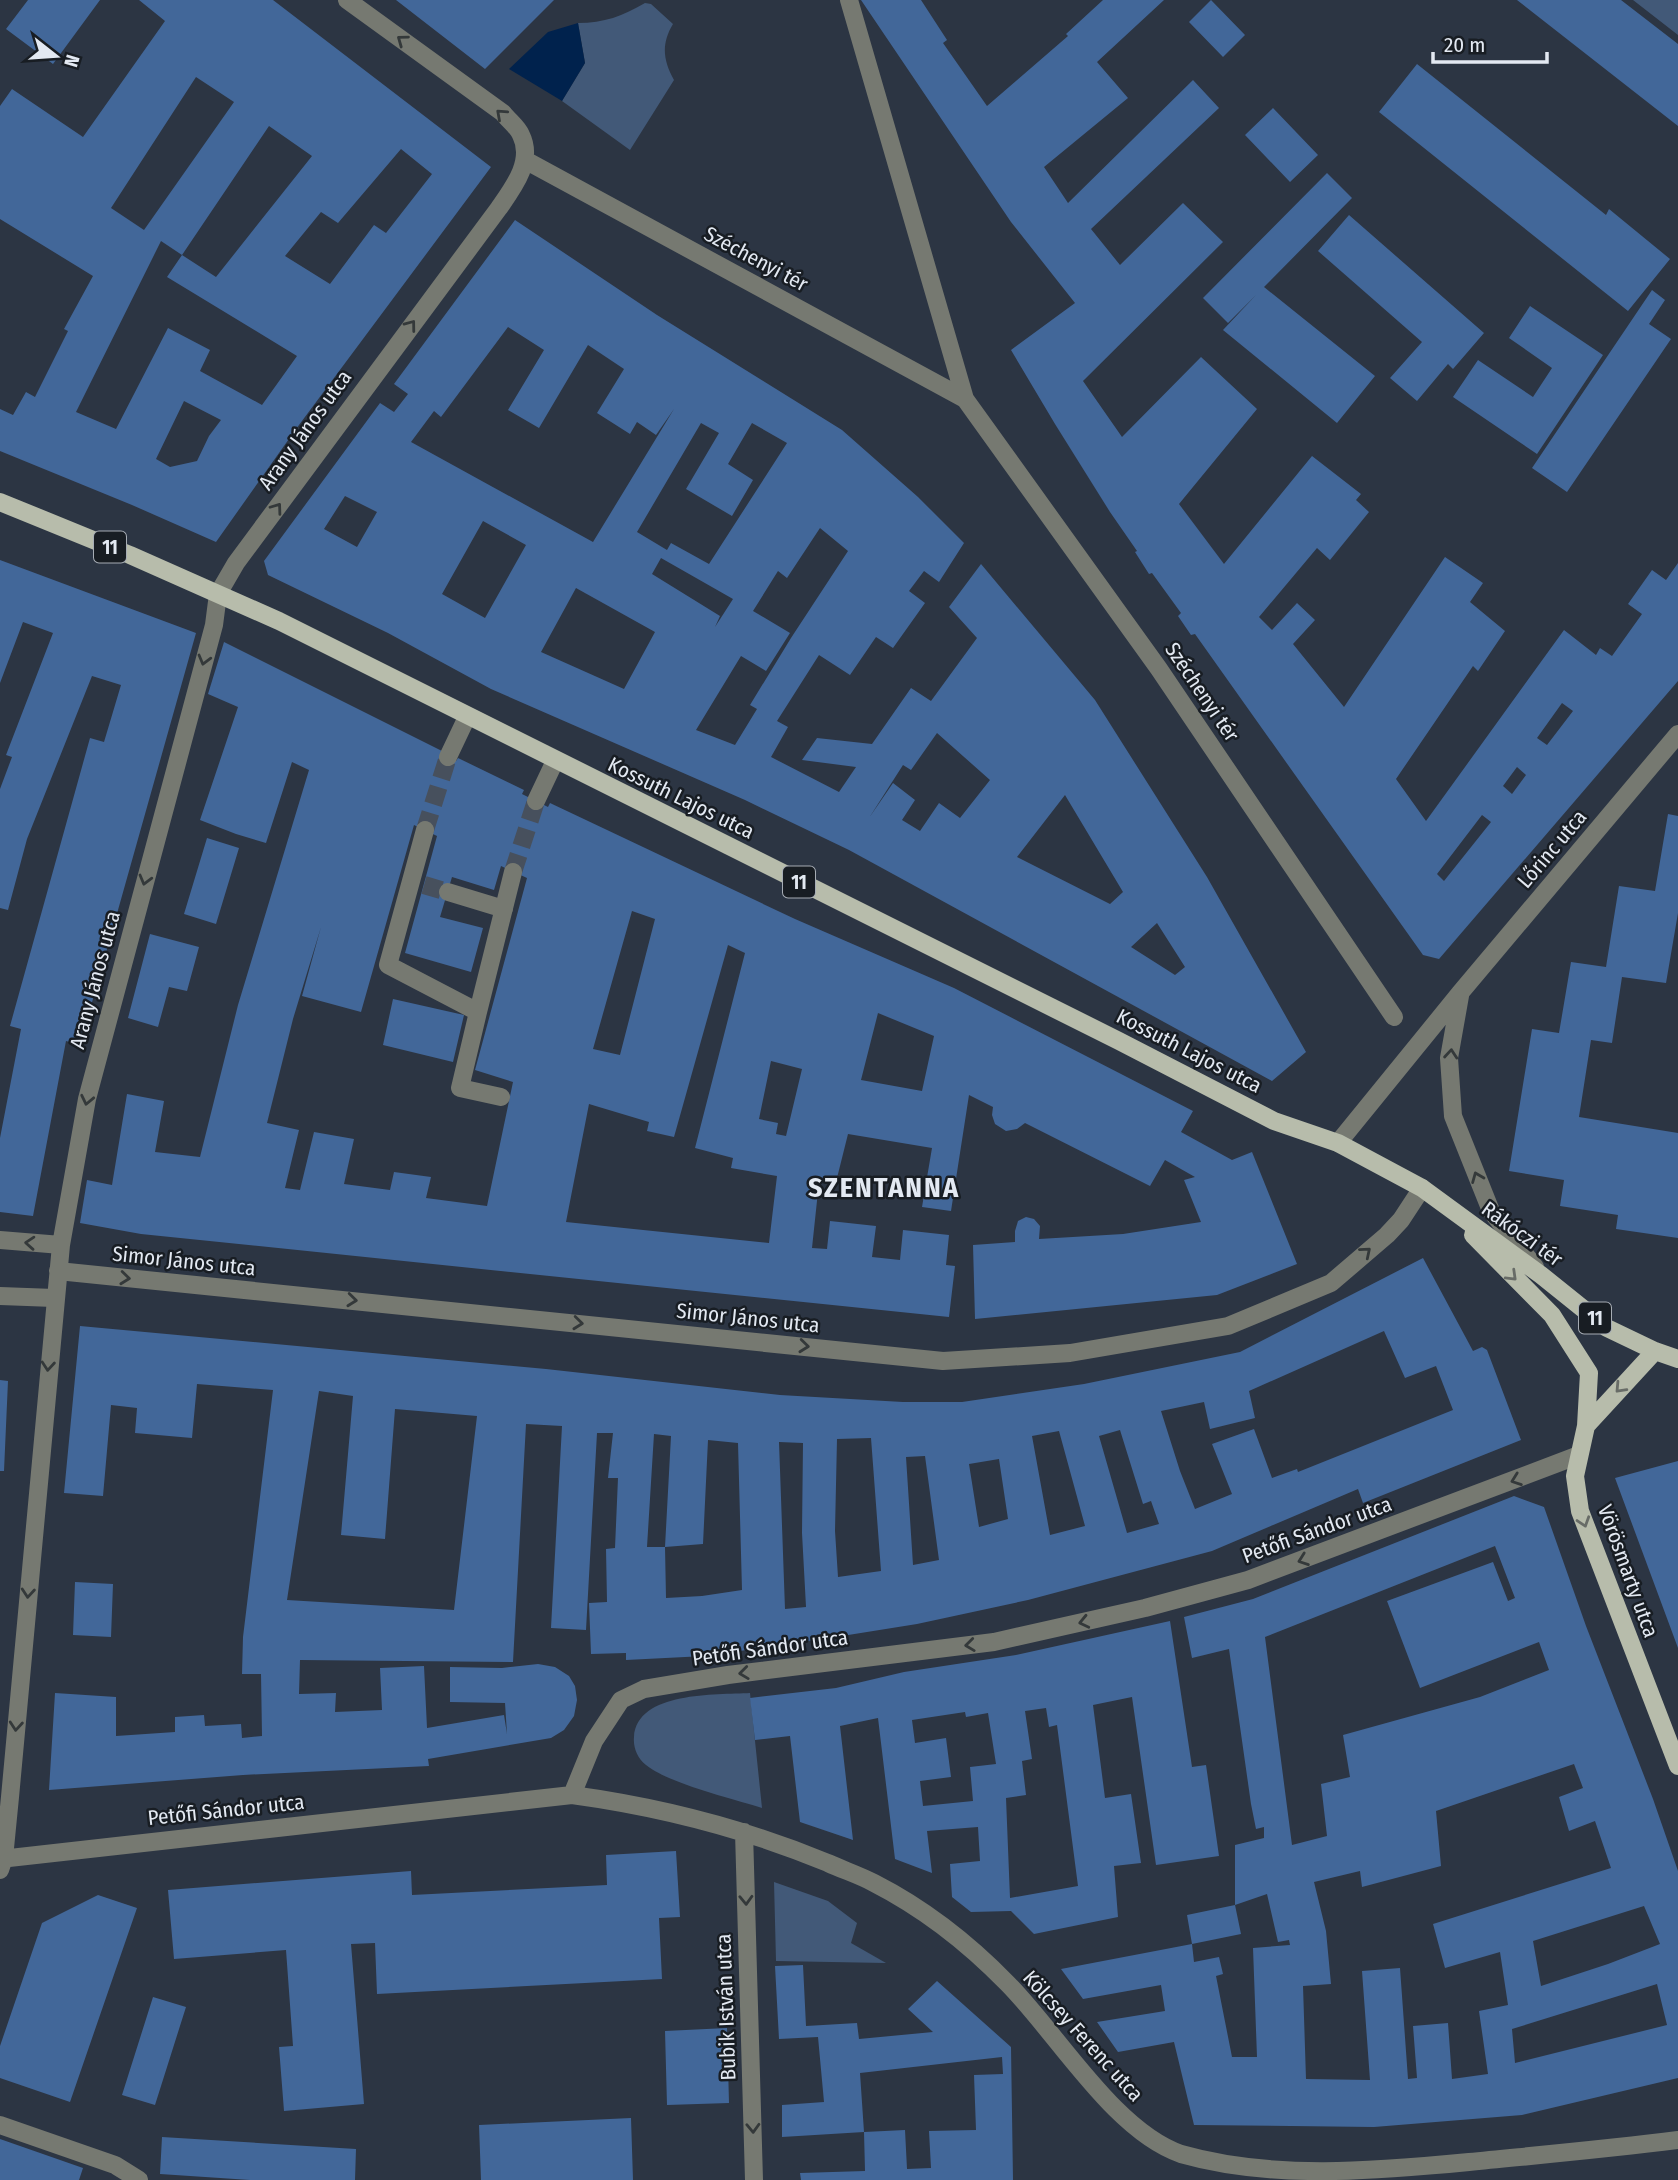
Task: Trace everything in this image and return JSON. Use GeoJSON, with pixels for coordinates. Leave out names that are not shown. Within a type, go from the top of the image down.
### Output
{"type":"FeatureCollection","features":[{"type":"Feature","properties":{"kind":"main road","name":"Kossuth Lajos utca"},"geometry":{"type":"LineString","coordinates":[[0,502],[279,621],[1094,1028],[1274,1121],[1338,1143]]}},
{"type":"Feature","properties":{"kind":"main road","name":"Rákóczi tér"},"geometry":{"type":"LineString","coordinates":[[1338,1143],[1422,1188],[1541,1275],[1607,1328],[1678,1359]]}},
{"type":"Feature","properties":{"kind":"main road","name":"Vörösmarty utca"},"geometry":{"type":"LineString","coordinates":[[1448,1208],[1552,1315],[1589,1373],[1586,1426],[1575,1476],[1580,1511],[1678,1766]]}},
{"type":"Feature","properties":{"kind":"main road"},"geometry":{"type":"LineString","coordinates":[[1586,1426],[1655,1351]]}},
{"type":"Feature","properties":{"kind":"street"},"geometry":{"type":"LineString","coordinates":[[347,0],[503,113],[522,135],[525,160]]}},
{"type":"Feature","properties":{"kind":"street","name":"Széchenyi tér"},"geometry":{"type":"LineString","coordinates":[[849,0],[965,399],[1159,669],[1394,1017]]}},
{"type":"Feature","properties":{"kind":"street","name":"Széchenyi tér"},"geometry":{"type":"LineString","coordinates":[[525,160],[965,399]]}},
{"type":"Feature","properties":{"kind":"street","name":"Arany János utca"},"geometry":{"type":"LineString","coordinates":[[1,1862],[61,1245],[87,1099],[214,625],[218,594],[244,552],[499,208],[515,185],[525,160]]}},
{"type":"Feature","properties":{"kind":"street"},"geometry":{"type":"LineString","coordinates":[[448,757],[467,717]]}},
{"type":"Feature","properties":{"kind":"street","name":"Lőrinc utca"},"geometry":{"type":"LineString","coordinates":[[1338,1143],[1678,734]]}},
{"type":"Feature","properties":{"kind":"street"},"geometry":{"type":"LineString","coordinates":[[536,801],[555,761]]}},
{"type":"Feature","properties":{"kind":"street"},"geometry":{"type":"LineString","coordinates":[[425,830],[417,884],[388,965],[478,1012]]}},
{"type":"Feature","properties":{"kind":"street"},"geometry":{"type":"LineString","coordinates":[[501,1097],[460,1088],[513,872]]}},
{"type":"Feature","properties":{"kind":"street"},"geometry":{"type":"LineString","coordinates":[[448,892],[504,909]]}},
{"type":"Feature","properties":{"kind":"street"},"geometry":{"type":"LineString","coordinates":[[1460,993],[1449,1058],[1453,1116],[1491,1211],[1541,1275]]}},
{"type":"Feature","properties":{"kind":"street","name":"Simor János utca"},"geometry":{"type":"LineString","coordinates":[[58,1271],[943,1361],[1070,1353],[1228,1326],[1331,1283],[1401,1220],[1422,1188]]}},
{"type":"Feature","properties":{"kind":"street"},"geometry":{"type":"LineString","coordinates":[[0,1240],[61,1245]]}},
{"type":"Feature","properties":{"kind":"street"},"geometry":{"type":"LineString","coordinates":[[0,1296],[54,1298]]}},
{"type":"Feature","properties":{"kind":"street","name":"Petőfi Sándor utca"},"geometry":{"type":"LineString","coordinates":[[1,1862],[572,1795],[594,1741],[614,1710],[621,1700],[644,1689],[728,1675],[995,1642],[1145,1608],[1248,1580],[1580,1455]]}},
{"type":"Feature","properties":{"kind":"street","name":"Kölcsey Ferenc utca"},"geometry":{"type":"LineString","coordinates":[[572,1795],[639,1805],[744,1832],[873,1882],[924,1912],[972,1949],[1009,1984],[1118,2113],[1178,2153],[1228,2167],[1338,2177],[1678,2140]]}},
{"type":"Feature","properties":{"kind":"street","name":"Bubik István utca"},"geometry":{"type":"LineString","coordinates":[[744,1832],[754,2180]]}},
{"type":"Feature","properties":{"kind":"street"},"geometry":{"type":"LineString","coordinates":[[0,2125],[116,2165],[139,2180]]}},
{"type":"Feature","properties":{"kind":"shaded area"},"geometry":{"type":"Polygon","coordinates":[[[1633,0],[1678,0],[1678,35],[1633,0]]]}},
{"type":"Feature","properties":{"kind":"shaded area"},"geometry":{"type":"Polygon","coordinates":[[[645,3],[651,4],[673,24],[665,52],[674,80],[630,150],[562,101],[585,63],[578,23],[613,18],[645,3]]]}},
{"type":"Feature","properties":{"kind":"shaded area"},"geometry":{"type":"Polygon","coordinates":[[[578,23],[585,63],[562,101],[509,69],[548,32],[578,23]]]}},
{"type":"Feature","properties":{"kind":"shaded area"},"geometry":{"type":"Polygon","coordinates":[[[750,1693],[762,1808],[670,1778],[646,1765],[638,1756],[634,1737],[638,1722],[649,1711],[663,1703],[680,1698],[750,1693]]]}},
{"type":"Feature","properties":{"kind":"shaded area"},"geometry":{"type":"Polygon","coordinates":[[[774,1882],[828,1901],[857,1923],[851,1943],[886,1963],[776,1961],[774,1882]]]}},
{"type":"Feature","properties":{"kind":"building"},"geometry":{"type":"Polygon","coordinates":[[[28,0],[100,0],[53,64],[6,29],[28,0]]]}},
{"type":"Feature","properties":{"kind":"building"},"geometry":{"type":"Polygon","coordinates":[[[139,0],[273,0],[491,167],[296,429],[216,542],[0,451],[0,409],[13,415],[26,392],[35,397],[68,331],[64,329],[93,276],[0,219],[0,106],[12,89],[83,137],[165,21],[139,0]],[[196,77],[111,208],[144,230],[234,102],[196,77]],[[269,126],[182,255],[216,277],[312,156],[269,126]],[[401,149],[338,223],[321,212],[285,256],[330,284],[374,225],[386,233],[432,174],[401,149]],[[161,241],[76,412],[116,429],[168,328],[210,350],[200,371],[262,405],[297,356],[167,277],[182,255],[161,241]],[[184,401],[156,459],[170,467],[197,461],[209,436],[221,420],[184,401]]]}},
{"type":"Feature","properties":{"kind":"building"},"geometry":{"type":"Polygon","coordinates":[[[396,0],[554,0],[485,69],[396,0]]]}},
{"type":"Feature","properties":{"kind":"building"},"geometry":{"type":"Polygon","coordinates":[[[861,0],[921,0],[947,40],[943,43],[987,106],[1068,36],[1066,34],[1103,0],[1164,0],[1097,62],[1128,98],[1044,167],[1068,203],[1193,80],[1219,108],[1091,229],[1120,265],[1183,203],[1223,242],[1083,381],[1122,437],[1201,357],[1257,409],[1179,504],[1224,564],[1312,456],[1361,494],[1356,500],[1369,512],[1330,560],[1317,548],[1259,617],[1272,630],[1297,603],[1315,620],[1293,644],[1344,707],[1445,557],[1483,583],[1470,602],[1505,631],[1478,671],[1473,666],[1396,779],[1426,821],[1564,630],[1596,655],[1600,648],[1612,656],[1642,614],[1628,604],[1652,570],[1666,580],[1678,563],[1678,681],[1439,959],[1423,955],[1195,634],[1191,635],[1178,616],[1181,613],[1152,573],[1149,574],[1011,350],[1075,303],[1011,222],[861,0]],[[1562,703],[1537,738],[1547,745],[1573,711],[1562,703]],[[1517,767],[1503,786],[1512,794],[1526,775],[1517,767]],[[1482,815],[1437,874],[1444,881],[1491,822],[1482,815]]]}},
{"type":"Feature","properties":{"kind":"building"},"geometry":{"type":"Polygon","coordinates":[[[1211,0],[1245,35],[1223,57],[1189,22],[1211,0]]]}},
{"type":"Feature","properties":{"kind":"building"},"geometry":{"type":"Polygon","coordinates":[[[1517,0],[1621,0],[1678,44],[1678,126],[1517,0]]]}},
{"type":"Feature","properties":{"kind":"building"},"geometry":{"type":"Polygon","coordinates":[[[1417,64],[1606,215],[1609,209],[1670,259],[1628,311],[1379,112],[1417,64]]]}},
{"type":"Feature","properties":{"kind":"building"},"geometry":{"type":"Polygon","coordinates":[[[1273,108],[1318,155],[1290,182],[1245,135],[1273,108]]]}},
{"type":"Feature","properties":{"kind":"building"},"geometry":{"type":"Polygon","coordinates":[[[1327,173],[1352,198],[1264,287],[1375,376],[1337,423],[1223,330],[1256,295],[1228,323],[1203,298],[1327,173]]]}},
{"type":"Feature","properties":{"kind":"building"},"geometry":{"type":"Polygon","coordinates":[[[1349,215],[1484,333],[1453,369],[1448,364],[1417,401],[1390,378],[1422,342],[1318,251],[1349,215]]]}},
{"type":"Feature","properties":{"kind":"building"},"geometry":{"type":"Polygon","coordinates":[[[515,220],[657,315],[842,430],[918,497],[964,543],[939,582],[924,571],[909,591],[925,603],[893,648],[876,637],[850,675],[819,655],[777,721],[788,727],[771,757],[839,792],[856,767],[802,760],[817,738],[872,744],[911,688],[931,701],[977,638],[949,607],[981,564],[1095,700],[1207,877],[1306,1052],[1272,1081],[849,850],[745,800],[491,689],[388,633],[268,575],[264,561],[380,403],[394,412],[408,394],[394,384],[515,220]],[[508,327],[441,417],[434,411],[411,442],[593,542],[674,409],[656,435],[637,422],[630,434],[597,413],[624,369],[588,345],[539,428],[508,410],[544,350],[508,327]],[[701,423],[637,532],[667,550],[671,543],[709,564],[787,443],[752,423],[728,464],[753,480],[732,516],[686,489],[719,433],[701,423]],[[345,496],[324,529],[357,547],[377,512],[345,496]],[[483,521],[442,594],[485,618],[526,545],[483,521]],[[820,528],[787,578],[778,571],[753,611],[790,633],[766,671],[741,656],[696,730],[735,745],[757,709],[750,705],[848,551],[820,528]],[[661,558],[652,574],[720,616],[715,627],[733,599],[661,558]],[[576,588],[541,652],[624,689],[655,632],[576,588]],[[937,733],[911,770],[903,765],[869,818],[893,783],[915,800],[902,820],[920,831],[939,803],[960,818],[990,780],[937,733]],[[1065,795],[1017,857],[1110,904],[1123,892],[1065,795]],[[1157,923],[1131,947],[1175,975],[1185,967],[1157,923]]]}},
{"type":"Feature","properties":{"kind":"building"},"geometry":{"type":"Polygon","coordinates":[[[1652,290],[1665,300],[1649,324],[1671,339],[1567,492],[1532,468],[1652,290]]]}},
{"type":"Feature","properties":{"kind":"building"},"geometry":{"type":"Polygon","coordinates":[[[1530,306],[1603,355],[1537,454],[1453,397],[1478,360],[1533,397],[1552,368],[1509,338],[1530,306]]]}},
{"type":"Feature","properties":{"kind":"building"},"geometry":{"type":"Polygon","coordinates":[[[0,560],[196,633],[80,1045],[66,1041],[33,1216],[0,1212],[0,1138],[21,1029],[10,1026],[90,738],[104,742],[121,685],[92,676],[27,839],[8,910],[0,908],[0,789],[12,757],[6,755],[53,633],[23,622],[0,683],[0,560]]]}},
{"type":"Feature","properties":{"kind":"building"},"geometry":{"type":"Polygon","coordinates":[[[224,642],[442,751],[441,754],[456,761],[458,758],[524,790],[522,794],[548,807],[550,803],[795,919],[954,988],[1193,1111],[1181,1132],[1232,1160],[1252,1152],[1297,1264],[1217,1295],[975,1319],[973,1245],[1015,1242],[1018,1221],[1026,1217],[1034,1219],[1040,1226],[1039,1239],[1123,1234],[1201,1222],[1184,1180],[1195,1177],[1165,1160],[1150,1186],[1025,1123],[1017,1129],[1006,1131],[995,1124],[993,1107],[969,1095],[951,1211],[922,1207],[932,1148],[848,1134],[835,1186],[819,1182],[812,1248],[827,1249],[830,1221],[876,1226],[872,1257],[900,1260],[903,1230],[949,1235],[946,1265],[955,1266],[949,1317],[141,1234],[80,1223],[87,1180],[112,1185],[127,1094],[164,1101],[155,1152],[200,1157],[238,1005],[309,770],[292,762],[266,843],[200,820],[238,707],[208,694],[224,642]],[[414,825],[361,1012],[302,996],[321,927],[293,1019],[267,1123],[299,1130],[285,1188],[300,1190],[314,1132],[354,1139],[344,1184],[390,1190],[394,1172],[431,1177],[426,1198],[487,1206],[513,1082],[475,1070],[527,878],[501,866],[494,890],[452,877],[440,917],[483,928],[471,972],[405,953],[437,836],[414,825]],[[632,911],[593,1049],[620,1055],[655,919],[632,911]],[[728,945],[674,1137],[647,1131],[649,1122],[589,1104],[566,1222],[769,1243],[777,1176],[731,1168],[733,1158],[695,1148],[745,953],[728,945]],[[878,1013],[861,1080],[922,1091],[934,1036],[878,1013]],[[771,1061],[759,1119],[778,1123],[776,1134],[786,1136],[802,1069],[771,1061]]]}},
{"type":"Feature","properties":{"kind":"building"},"geometry":{"type":"Polygon","coordinates":[[[1668,814],[1678,816],[1678,913],[1666,983],[1622,977],[1612,1043],[1591,1040],[1579,1117],[1678,1133],[1678,1238],[1616,1229],[1618,1215],[1560,1206],[1564,1180],[1509,1171],[1532,1029],[1559,1033],[1571,962],[1606,967],[1619,886],[1655,891],[1668,814]]]}},
{"type":"Feature","properties":{"kind":"building"},"geometry":{"type":"Polygon","coordinates":[[[207,838],[239,848],[216,924],[184,914],[207,838]]]}},
{"type":"Feature","properties":{"kind":"building"},"geometry":{"type":"Polygon","coordinates":[[[150,934],[199,947],[187,991],[169,987],[158,1027],[128,1018],[150,934]]]}},
{"type":"Feature","properties":{"kind":"building"},"geometry":{"type":"Polygon","coordinates":[[[393,999],[464,1015],[453,1062],[383,1045],[393,999]]]}},
{"type":"Feature","properties":{"kind":"building"},"geometry":{"type":"Polygon","coordinates":[[[1423,1258],[1473,1351],[1482,1347],[1487,1350],[1521,1440],[1363,1503],[1358,1489],[1212,1551],[1028,1600],[917,1624],[842,1636],[705,1656],[626,1660],[626,1653],[591,1654],[589,1603],[607,1602],[606,1549],[615,1548],[618,1478],[608,1478],[613,1433],[597,1433],[586,1630],[551,1628],[562,1426],[526,1424],[513,1662],[300,1660],[299,1694],[336,1693],[335,1712],[382,1710],[380,1668],[424,1666],[427,1728],[504,1715],[507,1734],[505,1703],[450,1702],[450,1667],[502,1668],[538,1664],[555,1667],[569,1676],[575,1686],[577,1700],[574,1716],[564,1730],[551,1738],[428,1759],[429,1766],[243,1775],[49,1790],[55,1693],[116,1697],[116,1736],[175,1732],[175,1717],[204,1715],[205,1726],[241,1724],[242,1738],[262,1736],[261,1674],[242,1674],[243,1637],[273,1390],[197,1384],[192,1438],[135,1433],[137,1408],[111,1405],[103,1496],[64,1493],[80,1326],[546,1369],[780,1395],[903,1402],[962,1402],[1084,1384],[1240,1352],[1423,1258]],[[1384,1331],[1249,1391],[1255,1418],[1210,1429],[1204,1402],[1161,1411],[1195,1509],[1232,1494],[1212,1444],[1254,1429],[1272,1478],[1297,1469],[1298,1472],[1453,1410],[1436,1366],[1405,1378],[1384,1331]],[[319,1391],[287,1600],[454,1610],[477,1416],[395,1409],[385,1539],[341,1535],[353,1396],[319,1391]],[[1120,1430],[1099,1436],[1127,1533],[1159,1524],[1151,1501],[1143,1504],[1120,1430]],[[1059,1431],[1032,1436],[1050,1535],[1085,1526],[1059,1431]],[[654,1434],[647,1547],[665,1547],[671,1436],[654,1434]],[[871,1438],[837,1439],[835,1531],[838,1577],[881,1571],[871,1438]],[[708,1440],[703,1544],[665,1547],[666,1598],[742,1590],[738,1443],[708,1440]],[[779,1442],[785,1609],[806,1607],[802,1533],[803,1443],[779,1442]],[[925,1456],[906,1457],[913,1565],[939,1560],[925,1456]],[[999,1459],[969,1464],[979,1527],[1008,1519],[999,1459]]]}},
{"type":"Feature","properties":{"kind":"building"},"geometry":{"type":"Polygon","coordinates":[[[0,1380],[8,1381],[4,1471],[0,1471],[0,1380]]]}},
{"type":"Feature","properties":{"kind":"building"},"geometry":{"type":"Polygon","coordinates":[[[1678,1461],[1678,1648],[1615,1478],[1678,1461]]]}},
{"type":"Feature","properties":{"kind":"building"},"geometry":{"type":"Polygon","coordinates":[[[1514,1496],[1544,1507],[1678,1871],[1678,2078],[1522,2115],[1374,2127],[1194,2125],[1174,2042],[1118,2052],[1097,2022],[1165,2011],[1161,1985],[1083,1999],[1061,1969],[1192,1944],[1194,1962],[1219,1957],[1223,1974],[1216,1976],[1232,2057],[1257,2057],[1253,1948],[1290,1945],[1289,1940],[1278,1942],[1267,1894],[1235,1905],[1235,1845],[1264,1838],[1264,1827],[1256,1829],[1251,1804],[1229,1649],[1192,1658],[1184,1617],[1253,1599],[1514,1496]],[[1495,1546],[1265,1637],[1292,1845],[1327,1836],[1321,1784],[1350,1777],[1343,1735],[1480,1697],[1549,1670],[1539,1642],[1420,1688],[1387,1601],[1493,1562],[1508,1601],[1515,1598],[1495,1546]],[[1574,1764],[1436,1811],[1441,1866],[1362,1887],[1360,1871],[1314,1882],[1326,1931],[1331,1984],[1303,1986],[1306,2079],[1370,2080],[1362,1971],[1400,1968],[1408,2079],[1417,2078],[1413,2026],[1448,2023],[1452,2079],[1488,2074],[1479,2011],[1508,2005],[1500,1952],[1445,1968],[1433,1924],[1611,1868],[1595,1821],[1569,1831],[1559,1797],[1583,1788],[1574,1764]],[[1644,1906],[1533,1941],[1541,1986],[1660,1944],[1644,1906]],[[1657,1984],[1512,2029],[1515,2063],[1667,2025],[1657,1984]]]}},
{"type":"Feature","properties":{"kind":"building"},"geometry":{"type":"Polygon","coordinates":[[[75,1582],[113,1584],[111,1637],[73,1635],[75,1582]]]}},
{"type":"Feature","properties":{"kind":"building"},"geometry":{"type":"Polygon","coordinates":[[[1170,1621],[1192,1767],[1206,1765],[1219,1856],[1156,1865],[1132,1697],[1093,1705],[1105,1798],[1131,1794],[1141,1863],[1114,1866],[1118,1917],[1034,1934],[1011,1911],[971,1912],[952,1897],[950,1864],[980,1861],[978,1827],[927,1831],[932,1873],[895,1859],[878,1718],[840,1726],[853,1840],[800,1822],[790,1736],[755,1740],[750,1698],[836,1688],[904,1672],[1016,1655],[1170,1621]],[[1046,1708],[1025,1711],[1032,1759],[1022,1761],[1026,1795],[1006,1798],[1010,1898],[1078,1886],[1057,1725],[1049,1727],[1046,1708]],[[965,1712],[912,1720],[915,1743],[946,1738],[951,1777],[920,1781],[923,1806],[973,1801],[970,1767],[996,1764],[988,1713],[966,1717],[965,1712]]]}},
{"type":"Feature","properties":{"kind":"building"},"geometry":{"type":"Polygon","coordinates":[[[676,1851],[680,1917],[659,1918],[662,1979],[377,1994],[375,1943],[351,1944],[364,2104],[284,2111],[279,2047],[293,2046],[286,1950],[174,1959],[168,1890],[411,1871],[412,1895],[607,1885],[606,1855],[676,1851]]]}},
{"type":"Feature","properties":{"kind":"building"},"geometry":{"type":"Polygon","coordinates":[[[98,1895],[137,1908],[70,2102],[0,2078],[0,2046],[42,1923],[98,1895]]]}},
{"type":"Feature","properties":{"kind":"building"},"geometry":{"type":"Polygon","coordinates":[[[1235,1905],[1241,1934],[1192,1944],[1187,1915],[1235,1905]]]}},
{"type":"Feature","properties":{"kind":"building"},"geometry":{"type":"Polygon","coordinates":[[[803,1965],[806,2026],[857,2023],[859,2039],[933,2032],[908,2009],[937,1981],[1011,2047],[1013,2180],[801,2180],[800,2173],[865,2171],[864,2132],[782,2137],[782,2105],[824,2102],[818,2037],[779,2039],[775,1966],[803,1965]],[[1002,2057],[860,2073],[864,2132],[905,2130],[907,2169],[931,2168],[929,2131],[976,2130],[974,2075],[1003,2074],[1002,2057]]]}},
{"type":"Feature","properties":{"kind":"building"},"geometry":{"type":"Polygon","coordinates":[[[153,1997],[186,2007],[155,2105],[122,2095],[153,1997]]]}},
{"type":"Feature","properties":{"kind":"building"},"geometry":{"type":"Polygon","coordinates":[[[727,2028],[729,2103],[667,2105],[665,2031],[727,2028]]]}},
{"type":"Feature","properties":{"kind":"building"},"geometry":{"type":"Polygon","coordinates":[[[631,2118],[633,2180],[481,2180],[479,2125],[631,2118]]]}},
{"type":"Feature","properties":{"kind":"building"},"geometry":{"type":"Polygon","coordinates":[[[162,2137],[356,2149],[355,2180],[250,2180],[160,2174],[162,2137]]]}},
{"type":"Feature","properties":{"kind":"building"},"geometry":{"type":"Polygon","coordinates":[[[0,2139],[83,2168],[79,2180],[0,2180],[0,2139]]]}},
{"type":"Feature","properties":{"kind":"tunnel"},"geometry":{"type":"LineString","coordinates":[[425,830],[448,757]]}},
{"type":"Feature","properties":{"kind":"tunnel"},"geometry":{"type":"LineString","coordinates":[[513,872],[536,801]]}},
{"type":"Feature","properties":{"kind":"tunnel"},"geometry":{"type":"LineString","coordinates":[[424,885],[448,892]]}},
{"type":"Feature","properties":{"kind":"district","name":"SZENTANNA"},"geometry":{"type":"Point","coordinates":[884,1187]}}]}
